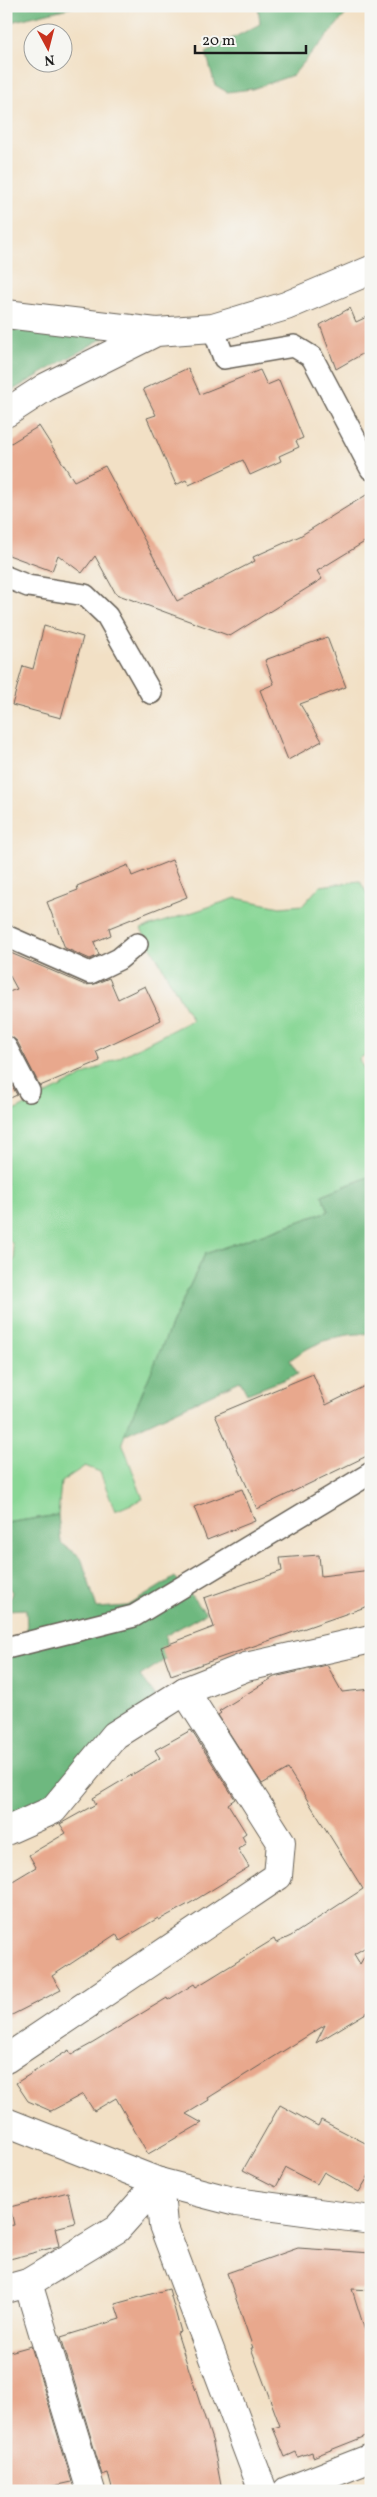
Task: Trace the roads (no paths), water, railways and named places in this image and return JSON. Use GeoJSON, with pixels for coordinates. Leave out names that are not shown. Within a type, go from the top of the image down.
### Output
{"type":"FeatureCollection","features":[{"type":"Feature","properties":{"kind":"street"},"geometry":{"type":"LineString","coordinates":[[6,314],[156,332],[213,328],[286,306],[371,270]]}},
{"type":"Feature","properties":{"kind":"street"},"geometry":{"type":"LineString","coordinates":[[6,413],[46,387],[156,332]]}},
{"type":"Feature","properties":{"kind":"street"},"geometry":{"type":"LineString","coordinates":[[6,1831],[53,1810],[115,1735],[185,1691],[246,1667],[371,1639]]}},
{"type":"Feature","properties":{"kind":"street"},"geometry":{"type":"LineString","coordinates":[[6,2059],[278,1876],[281,1842],[185,1691]]}},
{"type":"Feature","properties":{"kind":"street"},"geometry":{"type":"LineString","coordinates":[[6,2122],[159,2182],[236,2202],[371,2220]]}},
{"type":"Feature","properties":{"kind":"street"},"geometry":{"type":"LineString","coordinates":[[91,2491],[17,2286],[117,2229],[159,2182]]}},
{"type":"Feature","properties":{"kind":"street"},"geometry":{"type":"LineString","coordinates":[[159,2182],[163,2225],[263,2491]]}},
{"type":"Feature","properties":{"kind":"street"},"geometry":{"type":"LineString","coordinates":[[287,2491],[371,2458]]}},
{"type":"Feature","properties":{"kind":"lane"},"geometry":{"type":"LineString","coordinates":[[213,328],[224,358],[294,346],[312,357],[371,469]]}},
{"type":"Feature","properties":{"kind":"lane"},"geometry":{"type":"LineString","coordinates":[[6,577],[28,586],[84,595],[108,616],[150,693]]}},
{"type":"Feature","properties":{"kind":"lane"},"geometry":{"type":"LineString","coordinates":[[6,936],[90,973],[119,960],[137,944]]}},
{"type":"Feature","properties":{"kind":"lane"},"geometry":{"type":"LineString","coordinates":[[6,1047],[29,1091]]}},
{"type":"Feature","properties":{"kind":"lane"},"geometry":{"type":"LineString","coordinates":[[6,1648],[134,1616],[371,1473]]}}]}
